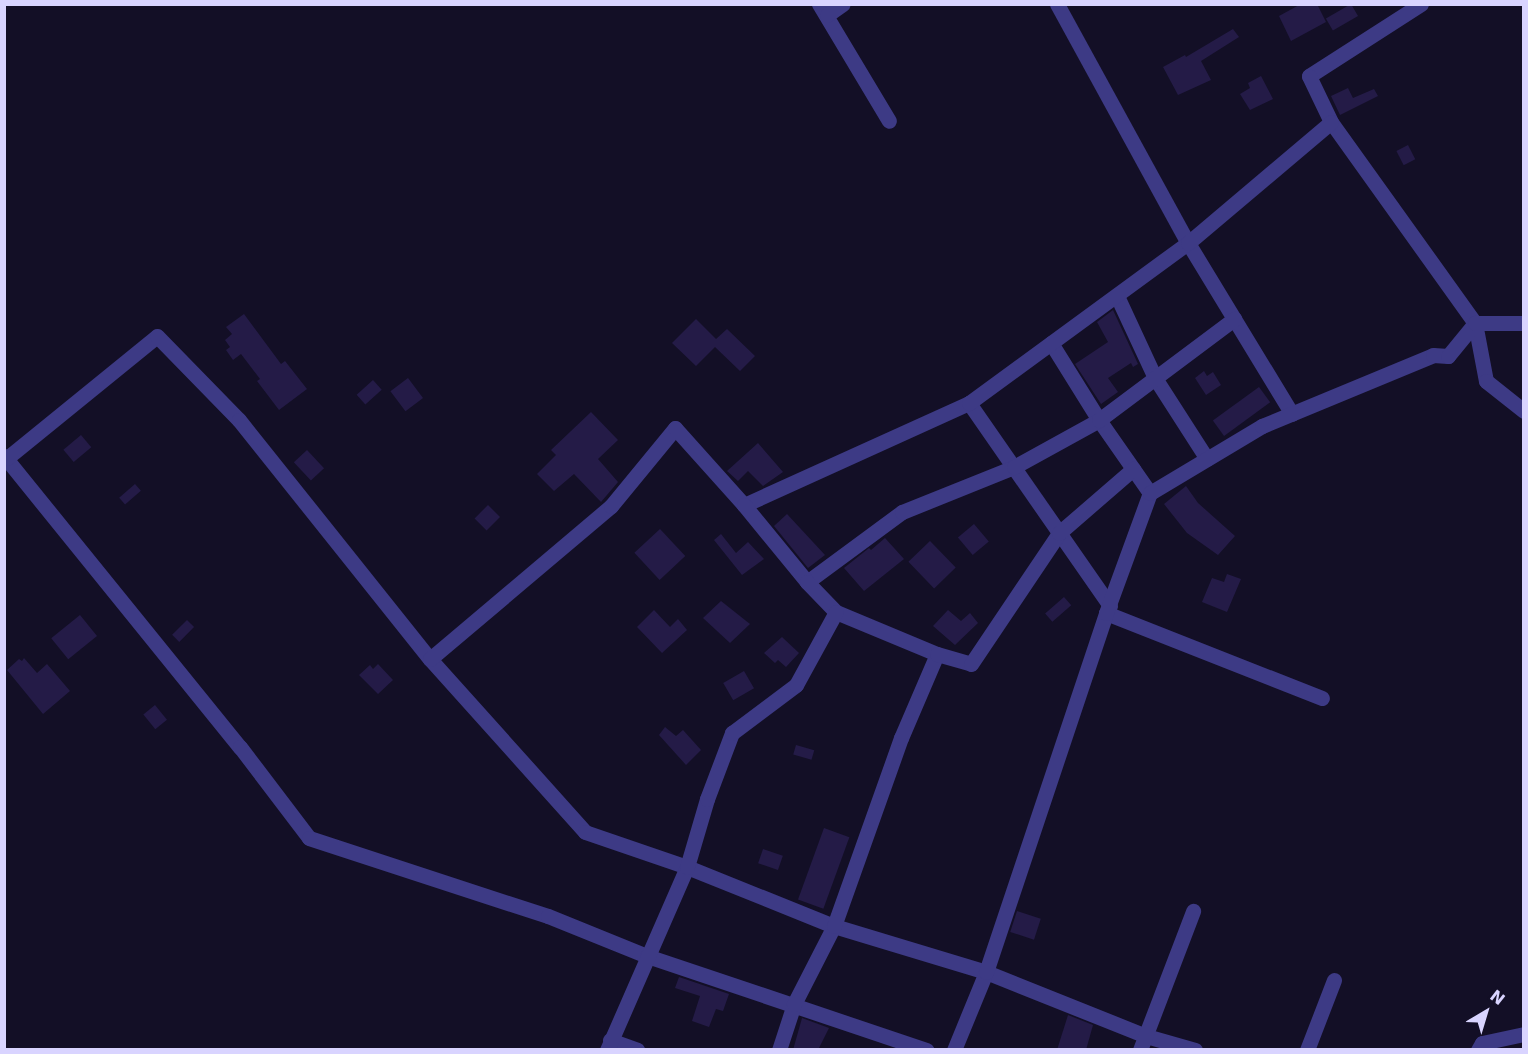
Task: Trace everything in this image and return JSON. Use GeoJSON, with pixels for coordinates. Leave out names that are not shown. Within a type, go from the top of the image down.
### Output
{"type":"FeatureCollection","features":[{"type":"Feature","properties":{"kind":"street"},"geometry":{"type":"LineString","coordinates":[[843,4],[823,10],[889,121]]}},
{"type":"Feature","properties":{"kind":"street"},"geometry":{"type":"LineString","coordinates":[[1057,4],[1188,243],[1292,414]]}},
{"type":"Feature","properties":{"kind":"street"},"geometry":{"type":"LineString","coordinates":[[1421,4],[1309,76],[1331,122],[1475,323],[1486,381],[1524,411]]}},
{"type":"Feature","properties":{"kind":"street"},"geometry":{"type":"LineString","coordinates":[[744,505],[969,403],[1188,243],[1331,122]]}},
{"type":"Feature","properties":{"kind":"street"},"geometry":{"type":"LineString","coordinates":[[1117,296],[1155,378],[1208,459]]}},
{"type":"Feature","properties":{"kind":"street"},"geometry":{"type":"LineString","coordinates":[[807,582],[902,512],[1014,467],[1099,420],[1234,319]]}},
{"type":"Feature","properties":{"kind":"street"},"geometry":{"type":"LineString","coordinates":[[1475,323],[1524,323]]}},
{"type":"Feature","properties":{"kind":"street"},"geometry":{"type":"LineString","coordinates":[[954,1050],[986,972],[1108,610],[1150,493],[1262,426],[1433,355],[1448,356],[1475,323]]}},
{"type":"Feature","properties":{"kind":"street"},"geometry":{"type":"LineString","coordinates":[[927,1050],[647,956],[548,916],[309,838],[233,738],[6,457],[157,336],[239,420],[430,659],[585,832],[687,867],[834,926],[986,972],[1143,1043],[1195,1050]]}},
{"type":"Feature","properties":{"kind":"street"},"geometry":{"type":"LineString","coordinates":[[1051,343],[1099,420],[1150,493]]}},
{"type":"Feature","properties":{"kind":"street"},"geometry":{"type":"LineString","coordinates":[[969,403],[1059,533],[1108,610],[1323,698]]}},
{"type":"Feature","properties":{"kind":"street"},"geometry":{"type":"LineString","coordinates":[[430,659],[611,506],[675,428],[744,505],[807,582],[836,612],[937,654],[971,664],[1059,533],[1133,469]]}},
{"type":"Feature","properties":{"kind":"street"},"geometry":{"type":"LineString","coordinates":[[637,1050],[609,1045],[687,867],[707,799],[732,733],[796,685],[836,612]]}},
{"type":"Feature","properties":{"kind":"street"},"geometry":{"type":"LineString","coordinates":[[779,1050],[794,1004],[834,926],[901,738],[937,654]]}},
{"type":"Feature","properties":{"kind":"street"},"geometry":{"type":"LineString","coordinates":[[1143,1043],[1193,910]]}},
{"type":"Feature","properties":{"kind":"street"},"geometry":{"type":"LineString","coordinates":[[1307,1050],[1334,980]]}},
{"type":"Feature","properties":{"kind":"street"},"geometry":{"type":"LineString","coordinates":[[1478,1050],[1482,1043],[1524,1034]]}},
{"type":"Feature","properties":{"kind":"building"},"geometry":{"type":"Polygon","coordinates":[[[1301,4],[1317,4],[1326,22],[1291,41],[1279,16],[1301,4]]]}},
{"type":"Feature","properties":{"kind":"building"},"geometry":{"type":"Polygon","coordinates":[[[1351,4],[1358,16],[1333,31],[1326,18],[1351,4]]]}},
{"type":"Feature","properties":{"kind":"building"},"geometry":{"type":"Polygon","coordinates":[[[1233,29],[1239,37],[1201,61],[1211,80],[1178,95],[1163,67],[1185,55],[1186,57],[1233,29]]]}},
{"type":"Feature","properties":{"kind":"building"},"geometry":{"type":"Polygon","coordinates":[[[1261,76],[1273,99],[1250,110],[1240,94],[1250,88],[1248,83],[1261,76]]]}},
{"type":"Feature","properties":{"kind":"building"},"geometry":{"type":"Polygon","coordinates":[[[1348,88],[1353,98],[1374,89],[1378,96],[1340,115],[1331,96],[1348,88]]]}},
{"type":"Feature","properties":{"kind":"building"},"geometry":{"type":"Polygon","coordinates":[[[1408,145],[1415,159],[1404,165],[1396,151],[1408,145]]]}},
{"type":"Feature","properties":{"kind":"building"},"geometry":{"type":"Polygon","coordinates":[[[1113,310],[1138,364],[1133,367],[1131,363],[1108,378],[1118,392],[1101,404],[1075,364],[1108,342],[1097,322],[1113,310]]]}},
{"type":"Feature","properties":{"kind":"building"},"geometry":{"type":"Polygon","coordinates":[[[244,314],[281,364],[285,361],[307,389],[279,410],[257,381],[260,379],[241,354],[233,360],[226,350],[230,347],[225,340],[232,334],[226,327],[244,314]]]}},
{"type":"Feature","properties":{"kind":"building"},"geometry":{"type":"Polygon","coordinates":[[[696,319],[716,339],[727,329],[755,356],[740,371],[715,347],[696,366],[672,343],[696,319]]]}},
{"type":"Feature","properties":{"kind":"building"},"geometry":{"type":"Polygon","coordinates":[[[1204,371],[1207,376],[1213,372],[1221,385],[1206,395],[1195,378],[1204,371]]]}},
{"type":"Feature","properties":{"kind":"building"},"geometry":{"type":"Polygon","coordinates":[[[408,378],[423,398],[405,411],[390,391],[408,378]]]}},
{"type":"Feature","properties":{"kind":"building"},"geometry":{"type":"Polygon","coordinates":[[[373,380],[382,390],[365,404],[357,395],[373,380]]]}},
{"type":"Feature","properties":{"kind":"building"},"geometry":{"type":"Polygon","coordinates":[[[1259,387],[1270,402],[1224,436],[1213,421],[1259,387]]]}},
{"type":"Feature","properties":{"kind":"building"},"geometry":{"type":"Polygon","coordinates":[[[591,412],[618,440],[598,459],[618,482],[601,502],[574,474],[554,491],[537,474],[556,455],[551,450],[591,412]]]}},
{"type":"Feature","properties":{"kind":"building"},"geometry":{"type":"Polygon","coordinates":[[[81,435],[91,447],[74,462],[63,450],[81,435]]]}},
{"type":"Feature","properties":{"kind":"building"},"geometry":{"type":"Polygon","coordinates":[[[758,443],[783,472],[763,486],[748,471],[738,481],[727,471],[758,443]]]}},
{"type":"Feature","properties":{"kind":"building"},"geometry":{"type":"Polygon","coordinates":[[[307,450],[324,468],[311,481],[294,462],[307,450]]]}},
{"type":"Feature","properties":{"kind":"building"},"geometry":{"type":"Polygon","coordinates":[[[135,484],[141,491],[125,505],[119,498],[135,484]]]}},
{"type":"Feature","properties":{"kind":"building"},"geometry":{"type":"Polygon","coordinates":[[[1186,486],[1198,503],[1235,536],[1218,555],[1187,533],[1164,504],[1186,486]]]}},
{"type":"Feature","properties":{"kind":"building"},"geometry":{"type":"Polygon","coordinates":[[[488,505],[500,517],[487,530],[475,518],[488,505]]]}},
{"type":"Feature","properties":{"kind":"building"},"geometry":{"type":"Polygon","coordinates":[[[787,514],[825,555],[808,568],[774,526],[787,514]]]}},
{"type":"Feature","properties":{"kind":"building"},"geometry":{"type":"Polygon","coordinates":[[[974,524],[989,542],[973,555],[958,537],[974,524]]]}},
{"type":"Feature","properties":{"kind":"building"},"geometry":{"type":"Polygon","coordinates":[[[660,529],[685,556],[660,580],[634,553],[660,529]]]}},
{"type":"Feature","properties":{"kind":"building"},"geometry":{"type":"Polygon","coordinates":[[[721,534],[736,553],[748,542],[764,559],[742,575],[714,540],[721,534]]]}},
{"type":"Feature","properties":{"kind":"building"},"geometry":{"type":"Polygon","coordinates":[[[885,538],[904,559],[864,591],[844,568],[885,538]]]}},
{"type":"Feature","properties":{"kind":"building"},"geometry":{"type":"Polygon","coordinates":[[[930,541],[956,568],[934,588],[908,562],[930,541]]]}},
{"type":"Feature","properties":{"kind":"building"},"geometry":{"type":"Polygon","coordinates":[[[1227,574],[1241,579],[1227,612],[1202,602],[1212,578],[1224,582],[1227,574]]]}},
{"type":"Feature","properties":{"kind":"building"},"geometry":{"type":"Polygon","coordinates":[[[1064,597],[1071,605],[1052,622],[1045,613],[1064,597]]]}},
{"type":"Feature","properties":{"kind":"building"},"geometry":{"type":"Polygon","coordinates":[[[721,601],[750,624],[730,643],[703,618],[721,601]]]}},
{"type":"Feature","properties":{"kind":"building"},"geometry":{"type":"Polygon","coordinates":[[[654,610],[670,627],[678,619],[687,630],[662,653],[637,627],[654,610]]]}},
{"type":"Feature","properties":{"kind":"building"},"geometry":{"type":"Polygon","coordinates":[[[948,610],[961,621],[970,613],[978,623],[955,645],[933,626],[948,610]]]}},
{"type":"Feature","properties":{"kind":"building"},"geometry":{"type":"Polygon","coordinates":[[[80,615],[97,636],[68,659],[51,638],[80,615]]]}},
{"type":"Feature","properties":{"kind":"building"},"geometry":{"type":"Polygon","coordinates":[[[187,620],[194,627],[179,642],[172,635],[187,620]]]}},
{"type":"Feature","properties":{"kind":"building"},"geometry":{"type":"Polygon","coordinates":[[[782,637],[799,653],[786,667],[778,660],[775,663],[764,653],[782,637]]]}},
{"type":"Feature","properties":{"kind":"building"},"geometry":{"type":"Polygon","coordinates":[[[24,658],[37,673],[47,664],[70,691],[43,714],[7,670],[19,659],[22,661],[24,658]]]}},
{"type":"Feature","properties":{"kind":"building"},"geometry":{"type":"Polygon","coordinates":[[[378,664],[393,680],[378,694],[359,675],[370,665],[373,669],[378,664]]]}},
{"type":"Feature","properties":{"kind":"building"},"geometry":{"type":"Polygon","coordinates":[[[744,671],[754,688],[733,700],[723,683],[744,671]]]}},
{"type":"Feature","properties":{"kind":"building"},"geometry":{"type":"Polygon","coordinates":[[[155,705],[167,720],[155,729],[143,714],[155,705]]]}},
{"type":"Feature","properties":{"kind":"building"},"geometry":{"type":"Polygon","coordinates":[[[665,727],[676,736],[683,730],[701,750],[686,765],[659,735],[665,727]]]}},
{"type":"Feature","properties":{"kind":"building"},"geometry":{"type":"Polygon","coordinates":[[[796,745],[814,750],[812,760],[793,755],[796,745]]]}},
{"type":"Feature","properties":{"kind":"building"},"geometry":{"type":"Polygon","coordinates":[[[824,828],[849,837],[823,909],[798,899],[824,828]]]}},
{"type":"Feature","properties":{"kind":"building"},"geometry":{"type":"Polygon","coordinates":[[[763,849],[783,856],[778,870],[758,863],[763,849]]]}},
{"type":"Feature","properties":{"kind":"building"},"geometry":{"type":"Polygon","coordinates":[[[1017,911],[1041,919],[1034,940],[1010,932],[1017,911]]]}},
{"type":"Feature","properties":{"kind":"building"},"geometry":{"type":"Polygon","coordinates":[[[679,977],[729,994],[723,1011],[716,1009],[709,1027],[692,1021],[700,996],[675,988],[679,977]]]}},
{"type":"Feature","properties":{"kind":"building"},"geometry":{"type":"Polygon","coordinates":[[[1068,1015],[1093,1025],[1086,1050],[1057,1050],[1068,1015]]]}},
{"type":"Feature","properties":{"kind":"building"},"geometry":{"type":"Polygon","coordinates":[[[802,1018],[829,1028],[818,1050],[793,1050],[802,1018]]]}}]}
